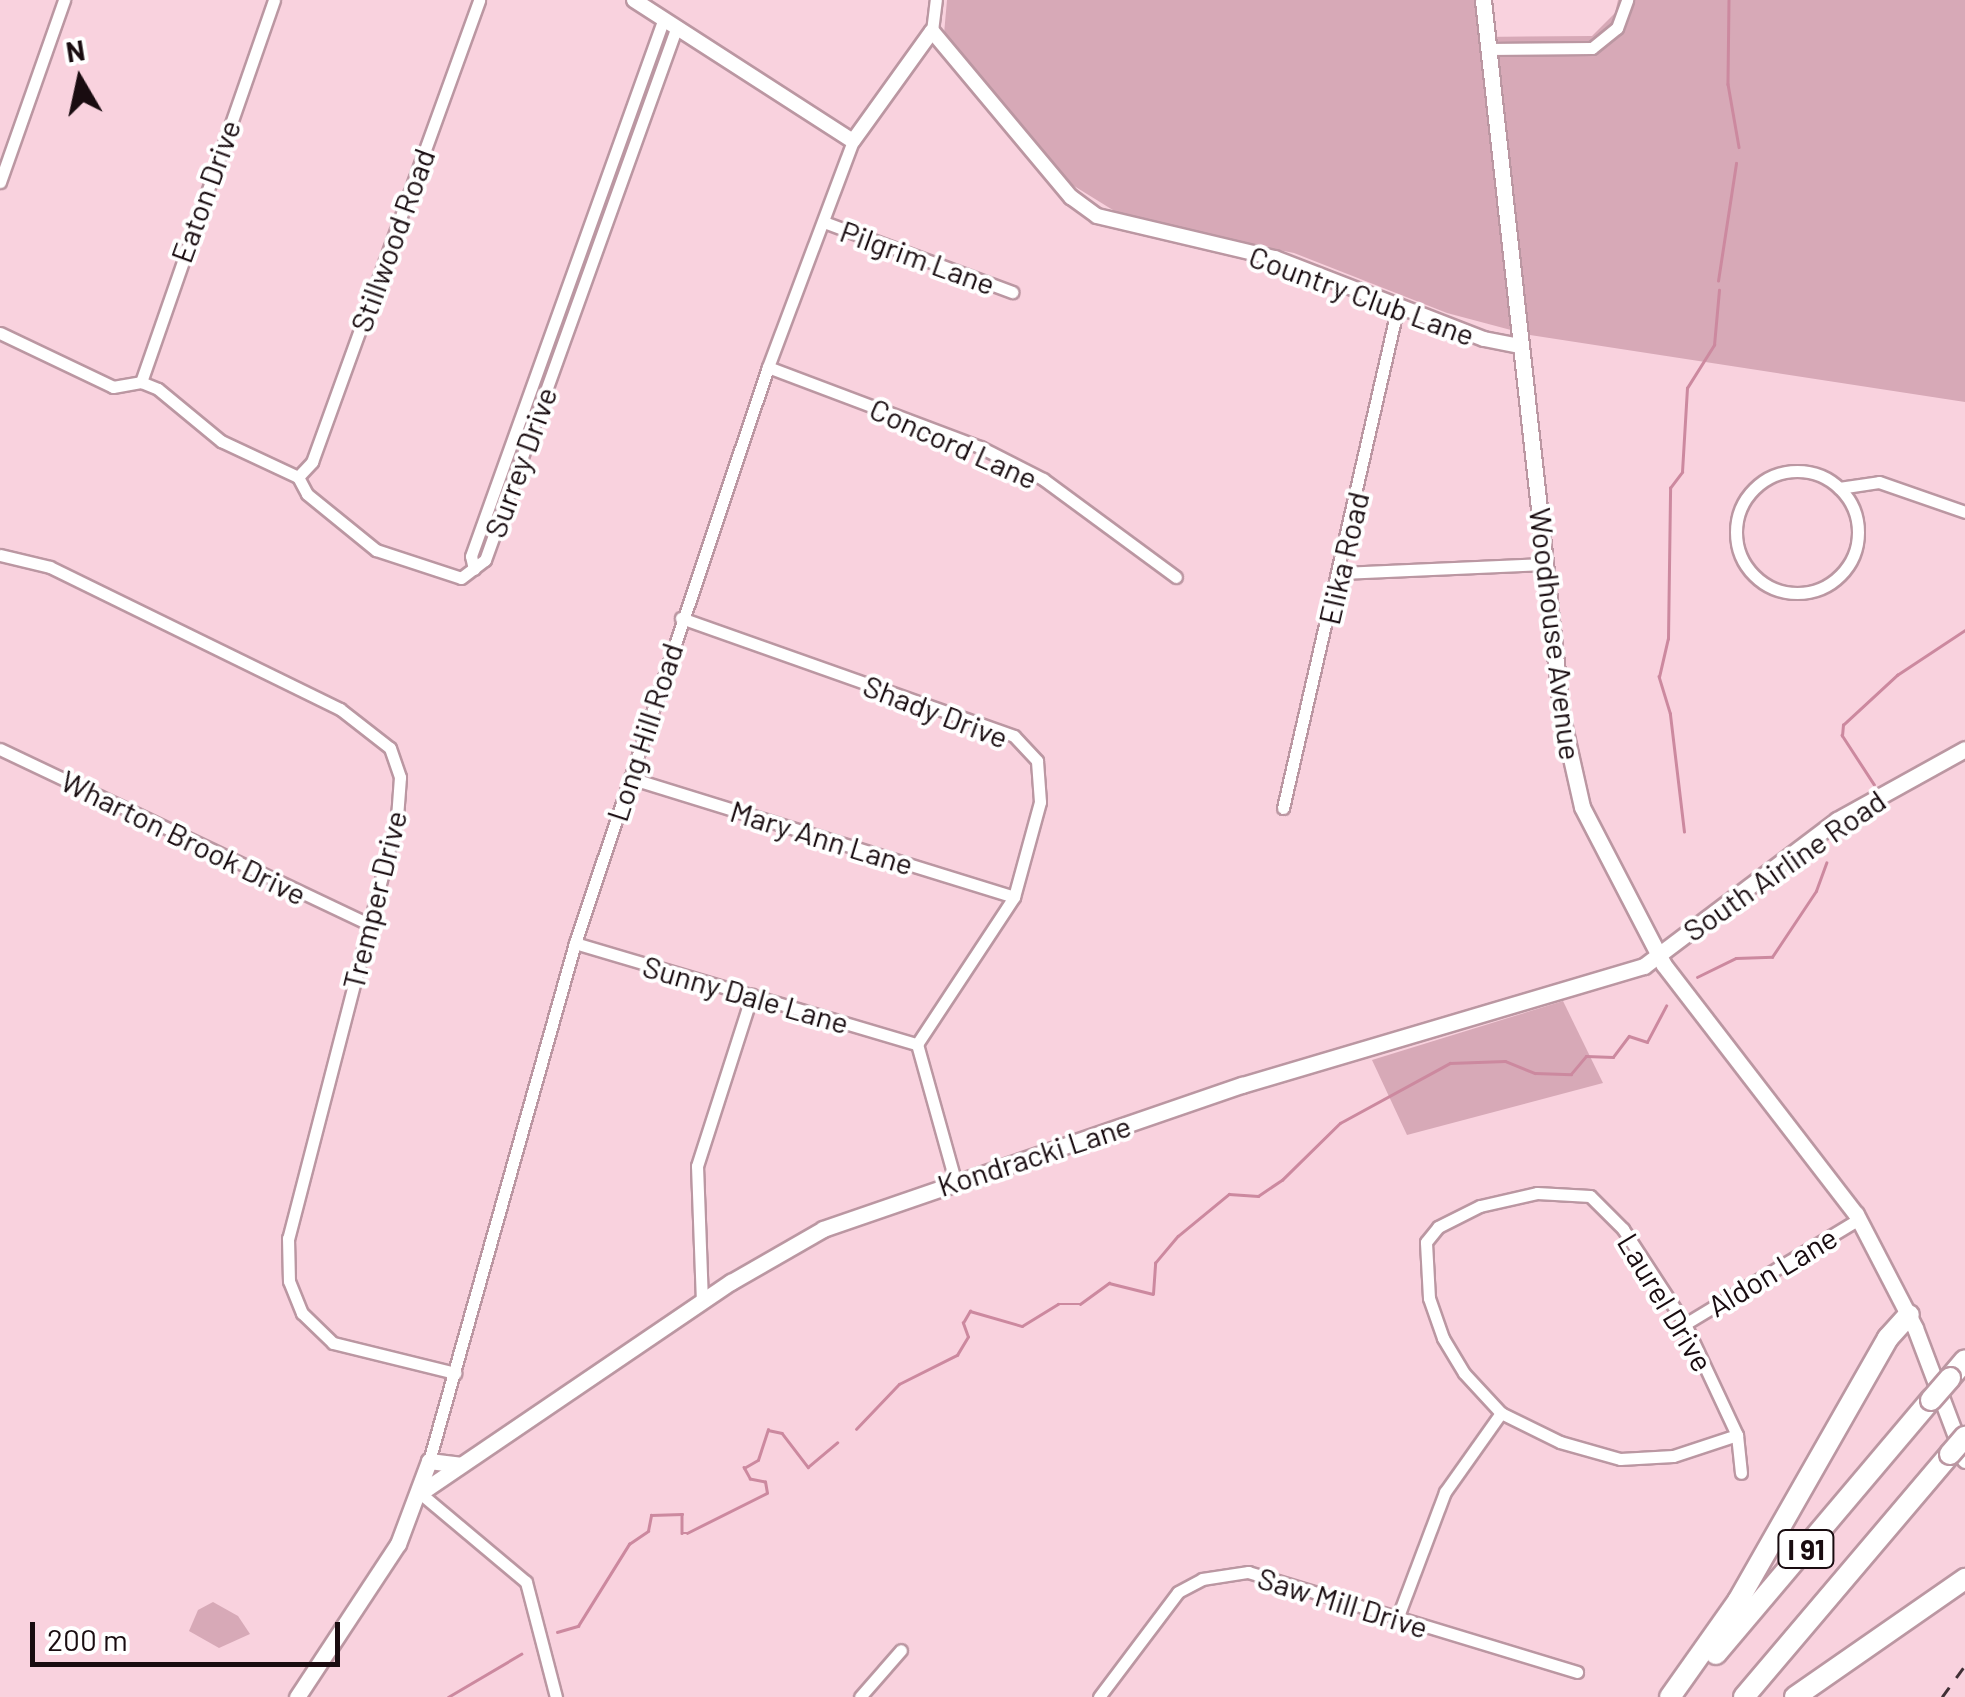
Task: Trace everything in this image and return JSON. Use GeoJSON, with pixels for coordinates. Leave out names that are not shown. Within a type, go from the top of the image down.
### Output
{"type":"FeatureCollection","features":[{"type":"Feature","properties":{"kind":"highway"},"geometry":{"type":"LineString","coordinates":[[1670,1697],[1738,1601],[1888,1338],[1909,1315]]}},
{"type":"Feature","properties":{"kind":"highway","name":"I 91"},"geometry":{"type":"LineString","coordinates":[[1680,1697],[1965,1360]]}},
{"type":"Feature","properties":{"kind":"highway","name":"I 91"},"geometry":{"type":"LineString","coordinates":[[1744,1697],[1958,1457],[1965,1436]]}},
{"type":"Feature","properties":{"kind":"highway"},"geometry":{"type":"LineString","coordinates":[[1796,1697],[1965,1578]]}},
{"type":"Feature","properties":{"kind":"main road","name":"Woodhouse Avenue"},"geometry":{"type":"LineString","coordinates":[[1483,0],[1562,718],[1582,807],[1658,956],[1859,1219],[1909,1315],[1958,1457]]}},
{"type":"Feature","properties":{"kind":"main road","name":"South Airline Road"},"geometry":{"type":"LineString","coordinates":[[1658,956],[1837,820],[1965,749]]}},
{"type":"Feature","properties":{"kind":"main road","name":"Kondracki Lane"},"geometry":{"type":"LineString","coordinates":[[420,1493],[702,1302],[824,1229],[955,1180],[1658,956]]}},
{"type":"Feature","properties":{"kind":"main road"},"geometry":{"type":"LineString","coordinates":[[429,1461],[460,1465]]}},
{"type":"Feature","properties":{"kind":"main road","name":"Long Hill Road"},"geometry":{"type":"LineString","coordinates":[[420,1493],[429,1461]]}},
{"type":"Feature","properties":{"kind":"main road"},"geometry":{"type":"LineString","coordinates":[[297,1697],[398,1544],[420,1493]]}},
{"type":"Feature","properties":{"kind":"street"},"geometry":{"type":"LineString","coordinates":[[0,182],[64,0]]}},
{"type":"Feature","properties":{"kind":"street","name":"Eaton Drive"},"geometry":{"type":"LineString","coordinates":[[141,382],[274,0]]}},
{"type":"Feature","properties":{"kind":"street","name":"Stillwood Road"},"geometry":{"type":"LineString","coordinates":[[298,477],[312,462],[479,0]]}},
{"type":"Feature","properties":{"kind":"street"},"geometry":{"type":"LineString","coordinates":[[634,0],[854,141]]}},
{"type":"Feature","properties":{"kind":"street","name":"Long Hill Road"},"geometry":{"type":"LineString","coordinates":[[429,1461],[575,943],[768,366],[854,141],[932,31],[936,0]]}},
{"type":"Feature","properties":{"kind":"street"},"geometry":{"type":"LineString","coordinates":[[1488,49],[1592,48],[1617,28],[1627,0]]}},
{"type":"Feature","properties":{"kind":"street","name":"Surrey Drive"},"geometry":{"type":"LineString","coordinates":[[298,477],[307,494],[386,556],[450,578],[474,569],[471,556],[669,25]]}},
{"type":"Feature","properties":{"kind":"street","name":"Country Club Lane"},"geometry":{"type":"LineString","coordinates":[[932,31],[1071,197],[1097,216],[1274,258],[1398,306],[1520,346]]}},
{"type":"Feature","properties":{"kind":"street","name":"Pilgrim Lane"},"geometry":{"type":"LineString","coordinates":[[824,222],[1012,292]]}},
{"type":"Feature","properties":{"kind":"street","name":"Elika Road"},"geometry":{"type":"LineString","coordinates":[[1283,808],[1341,573],[1398,306]]}},
{"type":"Feature","properties":{"kind":"street"},"geometry":{"type":"LineString","coordinates":[[0,333],[113,387],[141,382],[222,441],[298,477]]}},
{"type":"Feature","properties":{"kind":"street","name":"Concord Lane"},"geometry":{"type":"LineString","coordinates":[[768,366],[980,447],[1043,480],[1176,578]]}},
{"type":"Feature","properties":{"kind":"street"},"geometry":{"type":"LineString","coordinates":[[1839,488],[1858,530],[1841,574],[1798,593],[1754,576],[1736,533],[1752,490],[1795,471],[1839,488],[1892,484],[1965,512]]}},
{"type":"Feature","properties":{"kind":"street","name":"Tremper Drive"},"geometry":{"type":"LineString","coordinates":[[0,555],[50,567],[375,730],[396,760],[400,800],[288,1238],[289,1281],[302,1313],[333,1343],[455,1372]]}},
{"type":"Feature","properties":{"kind":"street"},"geometry":{"type":"LineString","coordinates":[[1341,573],[1546,564]]}},
{"type":"Feature","properties":{"kind":"street","name":"Shady Drive"},"geometry":{"type":"LineString","coordinates":[[681,618],[1014,736],[1037,761],[1040,802],[1014,897],[917,1044]]}},
{"type":"Feature","properties":{"kind":"street","name":"Wharton Brook Drive"},"geometry":{"type":"LineString","coordinates":[[0,749],[369,924]]}},
{"type":"Feature","properties":{"kind":"street","name":"Mary Ann Lane"},"geometry":{"type":"LineString","coordinates":[[630,778],[1014,897]]}},
{"type":"Feature","properties":{"kind":"street","name":"Sunny Dale Lane"},"geometry":{"type":"LineString","coordinates":[[575,943],[917,1044]]}},
{"type":"Feature","properties":{"kind":"street"},"geometry":{"type":"LineString","coordinates":[[702,1302],[697,1166],[752,995]]}},
{"type":"Feature","properties":{"kind":"street"},"geometry":{"type":"LineString","coordinates":[[917,1044],[955,1180]]}},
{"type":"Feature","properties":{"kind":"street","name":"Laurel Drive"},"geometry":{"type":"LineString","coordinates":[[1737,1435],[1673,1456],[1620,1458],[1560,1442],[1502,1413],[1464,1373],[1429,1298],[1426,1242],[1438,1226],[1480,1206],[1537,1193],[1590,1196],[1623,1228],[1685,1324],[1737,1435],[1741,1473]]}},
{"type":"Feature","properties":{"kind":"street","name":"Aldon Lane"},"geometry":{"type":"LineString","coordinates":[[1685,1324],[1859,1219]]}},
{"type":"Feature","properties":{"kind":"street"},"geometry":{"type":"LineString","coordinates":[[1397,1618],[1445,1492],[1502,1413]]}},
{"type":"Feature","properties":{"kind":"street"},"geometry":{"type":"LineString","coordinates":[[420,1493],[526,1582],[556,1697]]}},
{"type":"Feature","properties":{"kind":"street","name":"Saw Mill Drive"},"geometry":{"type":"LineString","coordinates":[[1099,1697],[1178,1592],[1202,1579],[1254,1573],[1577,1672]]}},
{"type":"Feature","properties":{"kind":"street"},"geometry":{"type":"LineString","coordinates":[[860,1697],[901,1650]]}},
{"type":"Feature","properties":{"kind":"shaded area"},"geometry":{"type":"Polygon","coordinates":[[[947,0],[1475,0],[1479,37],[1592,36],[1615,13],[1618,0],[1965,0],[1965,402],[1530,335],[1447,313],[1294,253],[1129,220],[1066,181],[944,34],[947,0]]]}},
{"type":"Feature","properties":{"kind":"shaded area"},"geometry":{"type":"Polygon","coordinates":[[[1563,1001],[1603,1083],[1407,1135],[1372,1060],[1563,1001]]]}},
{"type":"Feature","properties":{"kind":"shaded area"},"geometry":{"type":"Polygon","coordinates":[[[213,1602],[238,1616],[250,1634],[219,1648],[189,1631],[198,1610],[213,1602]]]}},
{"type":"Feature","properties":{"kind":"waterway"},"geometry":{"type":"LineString","coordinates":[[1729,0],[1728,84],[1739,147]]}},
{"type":"Feature","properties":{"kind":"waterway"},"geometry":{"type":"LineString","coordinates":[[1718,281],[1736,163]]}},
{"type":"Feature","properties":{"kind":"waterway"},"geometry":{"type":"LineString","coordinates":[[1684,832],[1670,714],[1659,677],[1668,639],[1670,488],[1682,472],[1687,388],[1714,345],[1719,290]]}},
{"type":"Feature","properties":{"kind":"waterway"},"geometry":{"type":"LineString","coordinates":[[1874,785],[1842,736],[1843,725],[1897,675],[1965,630]]}},
{"type":"Feature","properties":{"kind":"waterway"},"geometry":{"type":"LineString","coordinates":[[1697,977],[1736,958],[1772,957],[1816,891],[1826,863]]}},
{"type":"Feature","properties":{"kind":"waterway"},"geometry":{"type":"LineString","coordinates":[[856,1429],[899,1384],[957,1355],[968,1337],[963,1323],[970,1311],[1022,1326],[1058,1304],[1080,1304],[1109,1283],[1153,1294],[1155,1263],[1178,1236],[1229,1194],[1258,1196],[1282,1180],[1340,1123],[1450,1063],[1505,1061],[1535,1073],[1571,1074],[1586,1056],[1613,1057],[1629,1036],[1647,1042],[1666,1006]]}},
{"type":"Feature","properties":{"kind":"waterway"},"geometry":{"type":"LineString","coordinates":[[557,1632],[578,1626],[629,1544],[648,1531],[651,1515],[682,1514],[682,1533],[687,1533],[767,1493],[765,1482],[750,1479],[744,1468],[758,1460],[768,1430],[782,1433],[808,1467],[837,1443]]}},
{"type":"Feature","properties":{"kind":"waterway"},"geometry":{"type":"LineString","coordinates":[[448,1697],[521,1654]]}},
{"type":"Feature","properties":{"kind":"railway"},"geometry":{"type":"LineString","coordinates":[[1942,1697],[1965,1665]]}}]}
